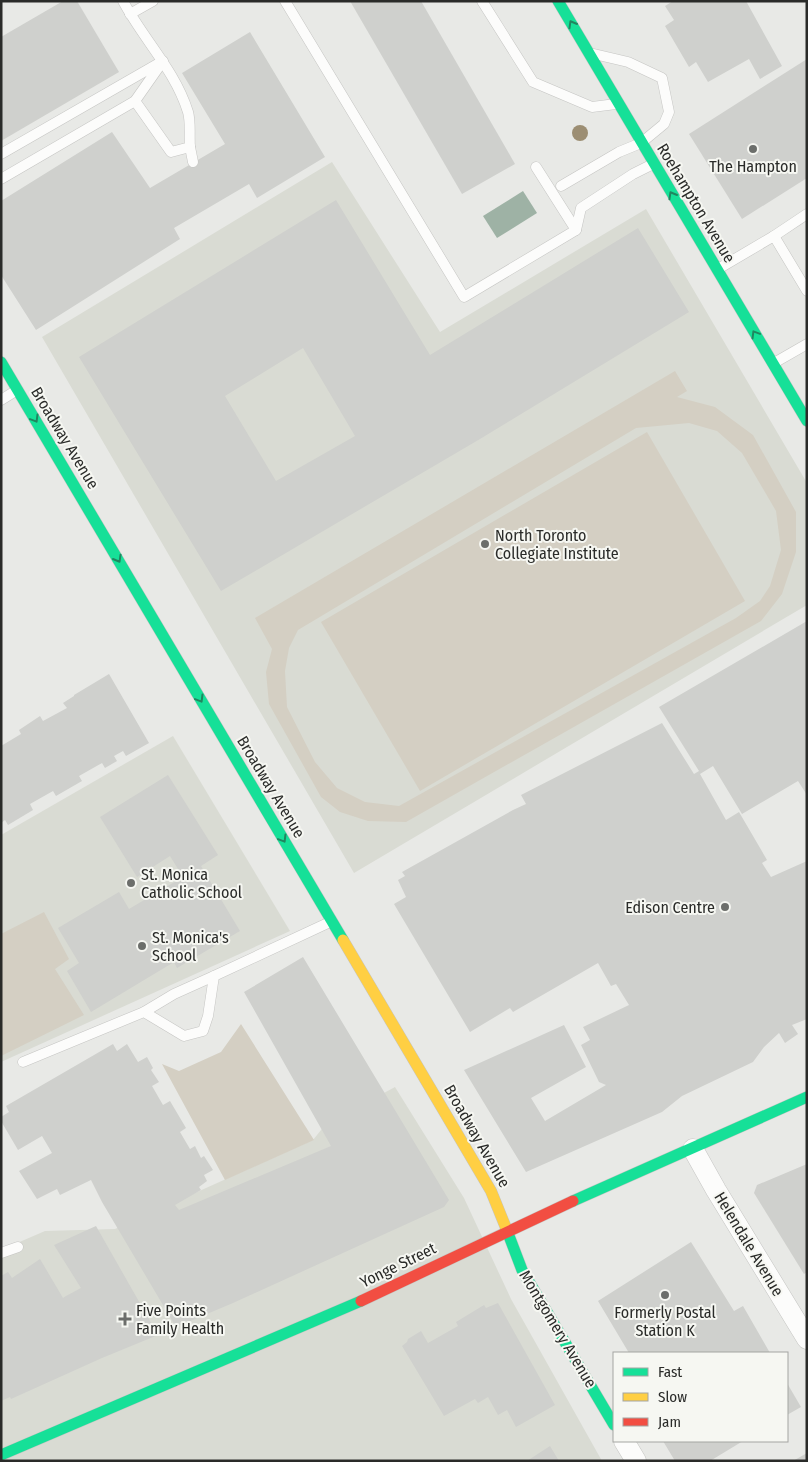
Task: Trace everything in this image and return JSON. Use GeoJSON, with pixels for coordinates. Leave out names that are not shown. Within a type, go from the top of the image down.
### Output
{"type":"FeatureCollection","features":[{"type":"Feature","properties":{"kind":"street","name":"Roehampton Avenue"},"geometry":{"type":"LineString","coordinates":[[558,1],[807,421]]}},
{"type":"Feature","properties":{"kind":"street","name":"Broadway Avenue"},"geometry":{"type":"LineString","coordinates":[[1,362],[491,1191],[506,1231]]}},
{"type":"Feature","properties":{"kind":"street","name":"Yonge Street"},"geometry":{"type":"LineString","coordinates":[[1,1455],[349,1306],[506,1231],[807,1097]]}},
{"type":"Feature","properties":{"kind":"street","name":"Helendale Avenue"},"geometry":{"type":"LineString","coordinates":[[693,1149],[807,1339]]}},
{"type":"Feature","properties":{"kind":"street","name":"Montgomery Avenue"},"geometry":{"type":"LineString","coordinates":[[506,1231],[522,1270],[613,1423]]}},
{"type":"Feature","properties":{"kind":"street"},"geometry":{"type":"LineString","coordinates":[[625,1442],[636,1461]]}},
{"type":"Feature","properties":{"kind":"lane"},"geometry":{"type":"LineString","coordinates":[[123,1],[168,69],[188,113],[193,162]]}},
{"type":"Feature","properties":{"kind":"lane"},"geometry":{"type":"LineString","coordinates":[[130,14],[153,1]]}},
{"type":"Feature","properties":{"kind":"lane"},"geometry":{"type":"LineString","coordinates":[[285,1],[464,297],[576,230],[581,208],[633,174],[654,163]]}},
{"type":"Feature","properties":{"kind":"lane"},"geometry":{"type":"LineString","coordinates":[[482,1],[533,82],[592,107],[618,104]]}},
{"type":"Feature","properties":{"kind":"lane"},"geometry":{"type":"LineString","coordinates":[[561,186],[620,152],[642,143],[664,124],[670,112],[662,78],[628,62],[588,52]]}},
{"type":"Feature","properties":{"kind":"lane"},"geometry":{"type":"LineString","coordinates":[[1,179],[135,102],[163,61]]}},
{"type":"Feature","properties":{"kind":"lane"},"geometry":{"type":"LineString","coordinates":[[1,154],[163,61]]}},
{"type":"Feature","properties":{"kind":"lane"},"geometry":{"type":"LineString","coordinates":[[135,102],[171,152],[190,147]]}},
{"type":"Feature","properties":{"kind":"lane"},"geometry":{"type":"LineString","coordinates":[[536,168],[576,230]]}},
{"type":"Feature","properties":{"kind":"lane"},"geometry":{"type":"LineString","coordinates":[[716,270],[807,214]]}},
{"type":"Feature","properties":{"kind":"lane"},"geometry":{"type":"LineString","coordinates":[[774,236],[807,290]]}},
{"type":"Feature","properties":{"kind":"lane"},"geometry":{"type":"LineString","coordinates":[[773,364],[807,344]]}},
{"type":"Feature","properties":{"kind":"lane"},"geometry":{"type":"LineString","coordinates":[[1,400],[17,390]]}},
{"type":"Feature","properties":{"kind":"lane"},"geometry":{"type":"LineString","coordinates":[[23,1062],[144,1012],[174,994],[332,921]]}},
{"type":"Feature","properties":{"kind":"lane"},"geometry":{"type":"LineString","coordinates":[[144,1012],[184,1036],[203,1031],[208,1016],[214,976]]}},
{"type":"Feature","properties":{"kind":"lane"},"geometry":{"type":"LineString","coordinates":[[1,1254],[18,1247]]}},
{"type":"Feature","properties":{"kind":"shaded area","name":"North Toronto Collegiate Institute"},"geometry":{"type":"Polygon","coordinates":[[[332,162],[440,332],[646,209],[807,483],[807,605],[354,873],[42,337],[332,162]]]}},
{"type":"Feature","properties":{"kind":"shaded area"},"geometry":{"type":"Polygon","coordinates":[[[523,191],[537,213],[497,238],[483,216],[523,191]]]}},
{"type":"Feature","properties":{"kind":"shaded area"},"geometry":{"type":"Polygon","coordinates":[[[675,371],[687,391],[677,397],[715,407],[753,435],[796,512],[796,552],[782,594],[761,621],[406,822],[368,821],[340,812],[321,797],[269,704],[266,672],[272,649],[255,618],[675,371]],[[689,423],[636,428],[298,630],[289,648],[285,671],[287,707],[315,762],[337,788],[365,802],[399,806],[736,618],[760,601],[770,586],[781,550],[776,511],[742,453],[717,431],[689,423]]]}},
{"type":"Feature","properties":{"kind":"shaded area"},"geometry":{"type":"Polygon","coordinates":[[[647,432],[745,601],[420,791],[321,622],[647,432]]]}},
{"type":"Feature","properties":{"kind":"shaded area","name":"St. Monica Catholic School"},"geometry":{"type":"Polygon","coordinates":[[[173,736],[290,931],[1,1062],[1,835],[173,736]]]}},
{"type":"Feature","properties":{"kind":"shaded area"},"geometry":{"type":"Polygon","coordinates":[[[44,912],[69,959],[55,969],[84,1015],[1,1056],[1,934],[44,912]]]}},
{"type":"Feature","properties":{"kind":"shaded area"},"geometry":{"type":"Polygon","coordinates":[[[241,1024],[314,1140],[225,1180],[162,1064],[179,1071],[221,1052],[241,1024]]]}},
{"type":"Feature","properties":{"kind":"shaded area"},"geometry":{"type":"Polygon","coordinates":[[[395,1087],[464,1198],[511,1299],[602,1461],[1,1461],[1,1250],[45,1231],[115,1229],[313,1140],[325,1125],[395,1087]]]}},
{"type":"Feature","properties":{"kind":"building"},"geometry":{"type":"Polygon","coordinates":[[[63,1],[77,1],[119,72],[1,141],[1,37],[63,1]]]}},
{"type":"Feature","properties":{"kind":"building"},"geometry":{"type":"Polygon","coordinates":[[[350,1],[421,1],[515,164],[462,194],[350,1]]]}},
{"type":"Feature","properties":{"kind":"building"},"geometry":{"type":"Polygon","coordinates":[[[673,1],[746,1],[782,66],[760,79],[749,59],[708,82],[696,62],[689,67],[665,26],[674,20],[665,6],[673,1]]]}},
{"type":"Feature","properties":{"kind":"building"},"geometry":{"type":"Polygon","coordinates":[[[250,32],[325,157],[257,198],[249,184],[174,228],[180,239],[36,330],[1,275],[1,201],[112,132],[150,188],[225,144],[182,73],[250,32]]]}},
{"type":"Feature","properties":{"kind":"building","name":"The Hampton"},"geometry":{"type":"Polygon","coordinates":[[[807,59],[807,178],[742,219],[689,134],[807,59]]]}},
{"type":"Feature","properties":{"kind":"building"},"geometry":{"type":"Polygon","coordinates":[[[336,200],[430,355],[638,228],[689,312],[480,439],[221,591],[79,357],[336,200]],[[303,348],[225,396],[276,481],[355,436],[303,348]]]}},
{"type":"Feature","properties":{"kind":"building"},"geometry":{"type":"Polygon","coordinates":[[[807,621],[807,795],[798,781],[742,814],[713,766],[700,774],[726,820],[739,812],[767,860],[762,863],[771,877],[807,861],[807,1019],[792,1025],[798,1034],[785,1043],[779,1033],[764,1047],[753,1062],[682,1096],[662,1112],[526,1172],[464,1070],[564,1025],[586,1067],[531,1098],[545,1121],[606,1085],[599,1082],[581,1045],[590,1040],[583,1027],[629,1005],[616,984],[611,986],[598,963],[513,1012],[510,1008],[470,1032],[394,904],[406,897],[398,880],[405,876],[402,872],[526,804],[521,795],[662,723],[694,774],[699,771],[659,707],[807,621]]]}},
{"type":"Feature","properties":{"kind":"building"},"geometry":{"type":"Polygon","coordinates":[[[109,674],[149,743],[126,756],[123,751],[114,756],[117,761],[105,768],[102,763],[79,776],[82,781],[56,796],[53,791],[30,804],[33,810],[8,825],[5,820],[1,823],[1,746],[21,734],[19,730],[40,716],[43,721],[67,708],[63,703],[109,674]]]}},
{"type":"Feature","properties":{"kind":"building","name":"St. Monica's School"},"geometry":{"type":"Polygon","coordinates":[[[168,775],[218,855],[201,866],[240,931],[177,968],[174,962],[91,1012],[67,971],[79,963],[58,928],[119,892],[129,909],[183,877],[170,856],[137,877],[100,817],[168,775]]]}},
{"type":"Feature","properties":{"kind":"building"},"geometry":{"type":"Polygon","coordinates":[[[303,957],[449,1200],[444,1207],[176,1327],[91,1180],[60,1195],[57,1189],[37,1199],[19,1171],[52,1153],[42,1136],[18,1150],[1,1121],[1,1117],[9,1112],[6,1106],[113,1044],[117,1051],[127,1044],[138,1062],[147,1057],[153,1068],[151,1070],[159,1082],[152,1086],[163,1105],[170,1101],[186,1128],[180,1132],[190,1149],[195,1146],[201,1158],[204,1156],[213,1170],[204,1175],[207,1181],[199,1187],[201,1190],[175,1205],[179,1210],[331,1146],[244,992],[303,957]]]}},
{"type":"Feature","properties":{"kind":"building"},"geometry":{"type":"Polygon","coordinates":[[[807,1164],[807,1272],[804,1274],[754,1193],[757,1185],[807,1164]]]}},
{"type":"Feature","properties":{"kind":"building"},"geometry":{"type":"Polygon","coordinates":[[[96,1226],[158,1335],[11,1399],[10,1397],[1,1401],[1,1276],[8,1272],[12,1278],[40,1259],[63,1298],[81,1288],[54,1245],[96,1226]]]}},
{"type":"Feature","properties":{"kind":"building","name":"Formerly Postal Station K"},"geometry":{"type":"Polygon","coordinates":[[[691,1242],[734,1311],[743,1306],[769,1352],[628,1352],[598,1301],[691,1242]]]}},
{"type":"Feature","properties":{"kind":"building"},"geometry":{"type":"Polygon","coordinates":[[[498,1303],[555,1405],[516,1427],[507,1410],[498,1415],[488,1397],[478,1403],[475,1399],[444,1416],[402,1346],[408,1339],[421,1331],[428,1343],[458,1326],[456,1322],[484,1305],[486,1308],[498,1303]]]}},
{"type":"Feature","properties":{"kind":"building"},"geometry":{"type":"Polygon","coordinates":[[[788,1385],[801,1407],[788,1414],[788,1385]]]}},
{"type":"Feature","properties":{"kind":"building"},"geometry":{"type":"Polygon","coordinates":[[[664,1442],[741,1442],[710,1461],[675,1461],[664,1442]]]}},
{"type":"Feature","properties":{"kind":"building"},"geometry":{"type":"Polygon","coordinates":[[[550,1446],[559,1461],[527,1461],[550,1446]]]}},
{"type":"Feature","properties":{"kind":"building"},"geometry":{"type":"Polygon","coordinates":[[[807,1453],[807,1461],[793,1461],[807,1453]]]}},
{"type":"Feature","properties":{"kind":"traffic: fast"},"geometry":{"type":"LineString","coordinates":[[558,1],[807,421]]}},
{"type":"Feature","properties":{"kind":"traffic: fast"},"geometry":{"type":"LineString","coordinates":[[1,362],[343,940]]}},
{"type":"Feature","properties":{"kind":"traffic: fast"},"geometry":{"type":"LineString","coordinates":[[573,1201],[807,1097]]}},
{"type":"Feature","properties":{"kind":"traffic: fast"},"geometry":{"type":"LineString","coordinates":[[506,1228],[522,1270],[613,1423]]}},
{"type":"Feature","properties":{"kind":"traffic: fast"},"geometry":{"type":"LineString","coordinates":[[1,1455],[361,1301]]}},
{"type":"Feature","properties":{"kind":"traffic: slow"},"geometry":{"type":"LineString","coordinates":[[343,940],[491,1191],[506,1228]]}},
{"type":"Feature","properties":{"kind":"traffic: jam"},"geometry":{"type":"LineString","coordinates":[[361,1301],[573,1201]]}},
{"type":"Feature","properties":{"kind":"place","name":"The Hampton"},"geometry":{"type":"Point","coordinates":[753,149]}},
{"type":"Feature","properties":{"kind":"place","name":"North Toronto Collegiate Institute"},"geometry":{"type":"Point","coordinates":[485,544]}},
{"type":"Feature","properties":{"kind":"place","name":"St. Monica Catholic School"},"geometry":{"type":"Point","coordinates":[131,883]}},
{"type":"Feature","properties":{"kind":"place","name":"Edison Centre"},"geometry":{"type":"Point","coordinates":[725,907]}},
{"type":"Feature","properties":{"kind":"place","name":"St. Monica's School"},"geometry":{"type":"Point","coordinates":[142,946]}},
{"type":"Feature","properties":{"kind":"place","name":"Formerly Postal Station K"},"geometry":{"type":"Point","coordinates":[665,1295]}},
{"type":"Feature","properties":{"kind":"place","name":"Five Points Family Health"},"geometry":{"type":"Point","coordinates":[125,1319]}}]}
